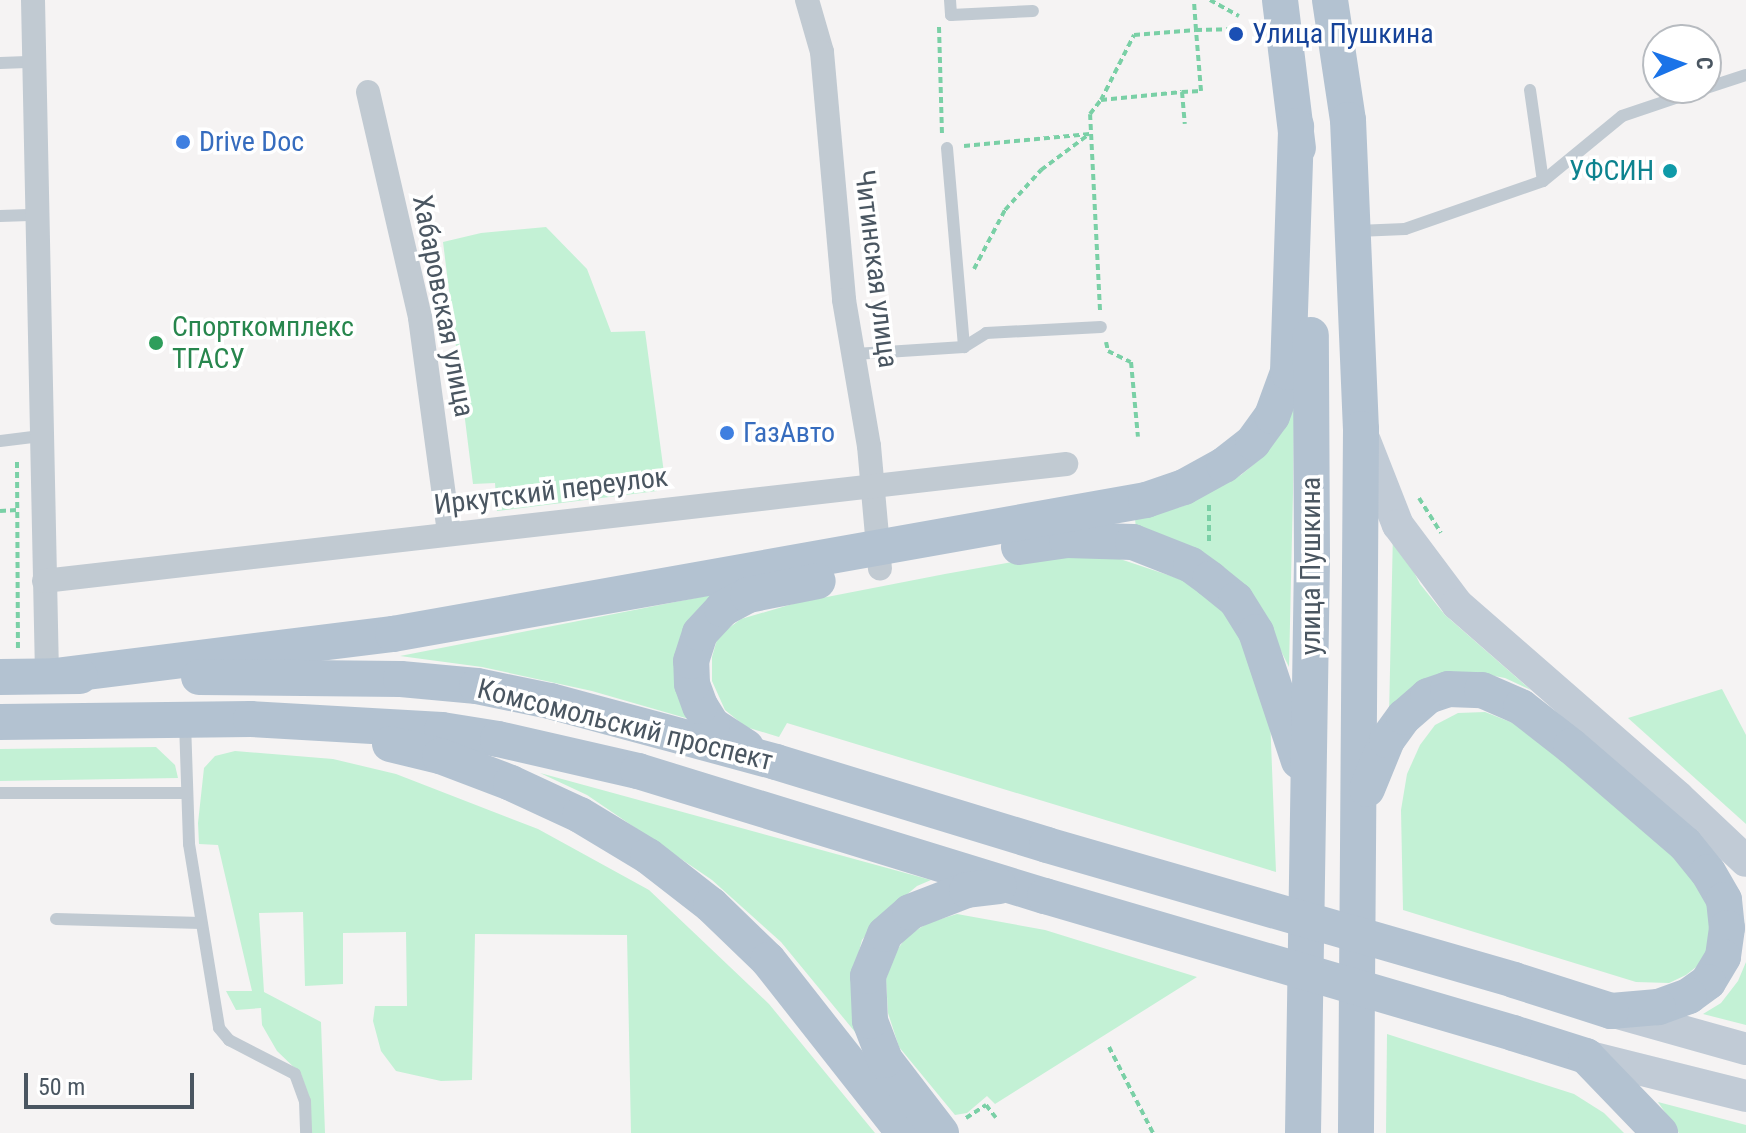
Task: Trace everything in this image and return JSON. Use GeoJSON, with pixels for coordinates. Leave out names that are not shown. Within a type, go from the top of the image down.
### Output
{"type":"FeatureCollection","features":[{"type":"Feature","properties":{"kind":"main road","name":"улица Пушкина"},"geometry":{"type":"LineString","coordinates":[[1280,0],[1311,267],[1303,1133]]}},
{"type":"Feature","properties":{"kind":"main road","name":"улица Пушкина"},"geometry":{"type":"LineString","coordinates":[[1330,0],[1348,120],[1361,429],[1356,1133]]}},
{"type":"Feature","properties":{"kind":"main road"},"geometry":{"type":"LineString","coordinates":[[51,676],[393,634],[879,558],[1146,500],[1208,475],[1253,442],[1272,416],[1288,372],[1296,126]]}},
{"type":"Feature","properties":{"kind":"main road"},"geometry":{"type":"LineString","coordinates":[[1361,429],[1398,525],[1457,604],[1678,797],[1746,861]]}},
{"type":"Feature","properties":{"kind":"main road"},"geometry":{"type":"LineString","coordinates":[[776,762],[733,740],[712,725],[700,706],[692,684],[691,661],[700,633],[722,609],[748,595],[879,558],[1106,539],[1157,549],[1191,565],[1236,600],[1256,632],[1308,791]]}},
{"type":"Feature","properties":{"kind":"main road","name":"Комсомольский проспект"},"geometry":{"type":"LineString","coordinates":[[0,677],[401,679],[477,686],[550,701],[776,762],[1611,1011]]}},
{"type":"Feature","properties":{"kind":"main road"},"geometry":{"type":"LineString","coordinates":[[1359,809],[1387,740],[1404,717],[1428,696],[1448,689],[1482,690],[1521,707],[1571,746],[1685,844],[1708,872],[1724,900],[1727,928],[1723,957],[1708,982],[1689,996],[1658,1007],[1611,1011]]}},
{"type":"Feature","properties":{"kind":"main road"},"geometry":{"type":"LineString","coordinates":[[251,719],[346,732],[440,756],[580,815],[648,856],[711,905],[768,960],[904,1133]]}},
{"type":"Feature","properties":{"kind":"main road","name":"Комсомольский проспект"},"geometry":{"type":"LineString","coordinates":[[0,722],[251,719],[442,730],[498,739],[638,771],[1045,896],[1586,1056]]}},
{"type":"Feature","properties":{"kind":"main road"},"geometry":{"type":"LineString","coordinates":[[950,1126],[885,1060],[870,1021],[868,976],[885,934],[910,912],[967,890],[1009,885]]}},
{"type":"Feature","properties":{"kind":"main road"},"geometry":{"type":"LineString","coordinates":[[1611,1011],[1746,1049]]}},
{"type":"Feature","properties":{"kind":"main road"},"geometry":{"type":"LineString","coordinates":[[1586,1056],[1746,1096]]}},
{"type":"Feature","properties":{"kind":"main road"},"geometry":{"type":"LineString","coordinates":[[1586,1056],[1660,1133]]}},
{"type":"Feature","properties":{"kind":"street"},"geometry":{"type":"LineString","coordinates":[[33,0],[44,581],[51,676]]}},
{"type":"Feature","properties":{"kind":"street","name":"Читинская улица"},"geometry":{"type":"LineString","coordinates":[[807,0],[822,52],[844,300],[855,354],[873,484],[879,558]]}},
{"type":"Feature","properties":{"kind":"street","name":"Хабаровская улица"},"geometry":{"type":"LineString","coordinates":[[368,92],[420,318],[449,533]]}},
{"type":"Feature","properties":{"kind":"street","name":"Иркутский переулок"},"geometry":{"type":"LineString","coordinates":[[44,581],[1066,464]]}},
{"type":"Feature","properties":{"kind":"lane"},"geometry":{"type":"LineString","coordinates":[[950,0],[951,15],[1033,11]]}},
{"type":"Feature","properties":{"kind":"lane"},"geometry":{"type":"LineString","coordinates":[[0,63],[34,62]]}},
{"type":"Feature","properties":{"kind":"lane"},"geometry":{"type":"LineString","coordinates":[[1722,83],[1746,75]]}},
{"type":"Feature","properties":{"kind":"lane"},"geometry":{"type":"LineString","coordinates":[[1530,90],[1543,181]]}},
{"type":"Feature","properties":{"kind":"lane"},"geometry":{"type":"LineString","coordinates":[[1354,231],[1405,229],[1543,181],[1622,116],[1658,104]]}},
{"type":"Feature","properties":{"kind":"lane"},"geometry":{"type":"LineString","coordinates":[[947,148],[964,347]]}},
{"type":"Feature","properties":{"kind":"lane"},"geometry":{"type":"LineString","coordinates":[[0,216],[37,215]]}},
{"type":"Feature","properties":{"kind":"lane"},"geometry":{"type":"LineString","coordinates":[[855,354],[964,347],[986,333],[1101,327]]}},
{"type":"Feature","properties":{"kind":"lane"},"geometry":{"type":"LineString","coordinates":[[0,441],[41,436]]}},
{"type":"Feature","properties":{"kind":"lane"},"geometry":{"type":"LineString","coordinates":[[185,718],[189,844],[219,1028],[229,1040],[295,1074],[305,1101],[306,1133]]}},
{"type":"Feature","properties":{"kind":"lane"},"geometry":{"type":"LineString","coordinates":[[0,793],[186,793]]}},
{"type":"Feature","properties":{"kind":"lane"},"geometry":{"type":"LineString","coordinates":[[56,919],[201,923]]}},
{"type":"Feature","properties":{"kind":"path"},"geometry":{"type":"LineString","coordinates":[[1101,100],[1201,91],[1194,0]]}},
{"type":"Feature","properties":{"kind":"path"},"geometry":{"type":"LineString","coordinates":[[1210,0],[1239,16]]}},
{"type":"Feature","properties":{"kind":"path"},"geometry":{"type":"LineString","coordinates":[[951,15],[938,28],[940,128],[947,148],[1089,134]]}},
{"type":"Feature","properties":{"kind":"path"},"geometry":{"type":"LineString","coordinates":[[1138,437],[1131,362],[1108,351],[1101,327],[1090,114],[1101,100],[1134,35],[1241,29]]}},
{"type":"Feature","properties":{"kind":"path"},"geometry":{"type":"LineString","coordinates":[[1182,92],[1185,124]]}},
{"type":"Feature","properties":{"kind":"path"},"geometry":{"type":"LineString","coordinates":[[959,277],[971,274],[1005,210],[1041,170],[1089,134]]}},
{"type":"Feature","properties":{"kind":"path"},"geometry":{"type":"LineString","coordinates":[[1208,493],[1210,559]]}},
{"type":"Feature","properties":{"kind":"path"},"geometry":{"type":"LineString","coordinates":[[0,511],[17,510]]}},
{"type":"Feature","properties":{"kind":"path"},"geometry":{"type":"LineString","coordinates":[[1109,1047],[1153,1133]]}},
{"type":"Feature","properties":{"kind":"path"},"geometry":{"type":"LineString","coordinates":[[950,1126],[986,1105],[996,1118]]}},
{"type":"Feature","properties":{"kind":"green space"},"geometry":{"type":"Polygon","coordinates":[[[546,227],[587,269],[611,332],[645,331],[664,473],[656,478],[657,491],[497,511],[495,483],[473,484],[443,242],[481,233],[546,227]]]}},
{"type":"Feature","properties":{"kind":"green space"},"geometry":{"type":"Polygon","coordinates":[[[1294,408],[1289,667],[1274,637],[1136,530],[1135,518],[1181,507],[1241,475],[1259,460],[1294,408]]]}},
{"type":"Feature","properties":{"kind":"green space"},"geometry":{"type":"Polygon","coordinates":[[[1393,531],[1420,584],[1445,615],[1531,690],[1505,678],[1473,672],[1443,677],[1389,716],[1393,531]]]}},
{"type":"Feature","properties":{"kind":"green space"},"geometry":{"type":"Polygon","coordinates":[[[1096,551],[1189,582],[1226,608],[1250,650],[1270,716],[1276,872],[787,723],[779,737],[746,727],[725,710],[712,681],[712,657],[718,636],[741,619],[796,603],[945,574],[1063,553],[1096,551]]]}},
{"type":"Feature","properties":{"kind":"green space"},"geometry":{"type":"Polygon","coordinates":[[[726,592],[706,608],[696,721],[592,691],[482,667],[400,656],[726,592]]]}},
{"type":"Feature","properties":{"kind":"green space"},"geometry":{"type":"Polygon","coordinates":[[[1722,689],[1746,735],[1746,824],[1628,718],[1722,689]]]}},
{"type":"Feature","properties":{"kind":"green space"},"geometry":{"type":"Polygon","coordinates":[[[1485,712],[1518,725],[1649,830],[1714,902],[1705,960],[1686,975],[1669,983],[1636,982],[1403,910],[1401,810],[1407,774],[1420,745],[1435,725],[1458,713],[1485,712]]]}},
{"type":"Feature","properties":{"kind":"green space"},"geometry":{"type":"Polygon","coordinates":[[[156,747],[175,765],[178,778],[0,781],[0,749],[156,747]]]}},
{"type":"Feature","properties":{"kind":"green space"},"geometry":{"type":"Polygon","coordinates":[[[235,751],[333,759],[396,774],[538,829],[649,890],[769,1004],[875,1133],[631,1133],[627,935],[475,934],[472,1080],[441,1081],[396,1071],[381,1051],[373,1021],[375,1006],[407,1006],[406,932],[343,933],[343,984],[305,986],[303,912],[259,913],[264,992],[321,1022],[325,1133],[309,1133],[308,1095],[301,1074],[277,1051],[262,1025],[261,1008],[236,1010],[226,991],[252,991],[218,845],[199,844],[198,823],[204,768],[215,756],[235,751]]]}},
{"type":"Feature","properties":{"kind":"green space"},"geometry":{"type":"Polygon","coordinates":[[[540,773],[931,880],[917,886],[879,918],[862,940],[854,970],[860,1038],[781,942],[712,880],[587,795],[540,773]]]}},
{"type":"Feature","properties":{"kind":"green space"},"geometry":{"type":"Polygon","coordinates":[[[957,914],[1045,930],[1197,977],[995,1104],[987,1096],[967,1113],[955,1115],[899,1047],[888,1013],[886,979],[895,953],[907,936],[928,923],[957,914]]]}},
{"type":"Feature","properties":{"kind":"green space"},"geometry":{"type":"Polygon","coordinates":[[[1746,962],[1746,1025],[1703,1014],[1721,1003],[1738,981],[1746,962]]]}},
{"type":"Feature","properties":{"kind":"green space"},"geometry":{"type":"Polygon","coordinates":[[[1387,1034],[1574,1094],[1604,1113],[1624,1133],[1386,1133],[1387,1034]]]}},
{"type":"Feature","properties":{"kind":"green space"},"geometry":{"type":"Polygon","coordinates":[[[1658,1102],[1746,1125],[1746,1133],[1679,1133],[1658,1102]]]}},
{"type":"Feature","properties":{"kind":"place","name":"Улица Пушкина"},"geometry":{"type":"Point","coordinates":[1236,34]}},
{"type":"Feature","properties":{"kind":"place","name":"Drive Doc"},"geometry":{"type":"Point","coordinates":[183,142]}},
{"type":"Feature","properties":{"kind":"place","name":"УФСИН"},"geometry":{"type":"Point","coordinates":[1670,171]}},
{"type":"Feature","properties":{"kind":"place","name":"Спорткомплекс ТГАСУ"},"geometry":{"type":"Point","coordinates":[156,343]}},
{"type":"Feature","properties":{"kind":"place","name":"ГазАвто"},"geometry":{"type":"Point","coordinates":[727,433]}}]}
